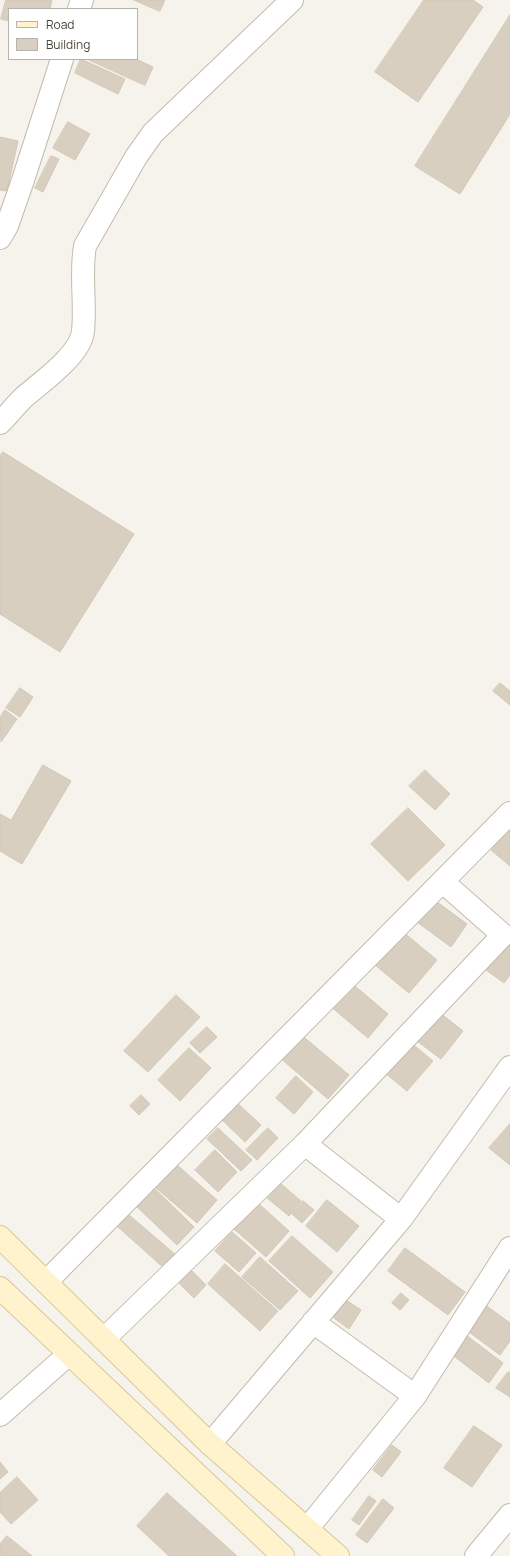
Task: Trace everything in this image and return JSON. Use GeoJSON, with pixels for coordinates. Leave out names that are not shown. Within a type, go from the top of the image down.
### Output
{"type":"FeatureCollection","features":[{"type":"Feature","properties":{"kind":"main road"},"geometry":{"type":"LineString","coordinates":[[0,1237],[210,1444],[338,1556]]}},
{"type":"Feature","properties":{"kind":"main road"},"geometry":{"type":"LineString","coordinates":[[0,1288],[282,1556]]}},
{"type":"Feature","properties":{"kind":"street"},"geometry":{"type":"LineString","coordinates":[[0,423],[21,400],[63,363],[77,347],[83,333],[82,261],[85,246],[136,157],[153,133],[292,0]]}},
{"type":"Feature","properties":{"kind":"street"},"geometry":{"type":"LineString","coordinates":[[0,238],[7,226],[24,180],[62,60]]}},
{"type":"Feature","properties":{"kind":"street"},"geometry":{"type":"LineString","coordinates":[[46,1282],[510,814]]}},
{"type":"Feature","properties":{"kind":"street"},"geometry":{"type":"LineString","coordinates":[[104,1339],[305,1144],[503,935],[443,882]]}},
{"type":"Feature","properties":{"kind":"street"},"geometry":{"type":"LineString","coordinates":[[210,1444],[401,1219],[510,1067]]}},
{"type":"Feature","properties":{"kind":"street"},"geometry":{"type":"LineString","coordinates":[[305,1144],[401,1219]]}},
{"type":"Feature","properties":{"kind":"street"},"geometry":{"type":"LineString","coordinates":[[307,1529],[415,1396],[510,1248]]}},
{"type":"Feature","properties":{"kind":"street"},"geometry":{"type":"LineString","coordinates":[[312,1322],[415,1396]]}},
{"type":"Feature","properties":{"kind":"street"},"geometry":{"type":"LineString","coordinates":[[0,1415],[69,1354]]}},
{"type":"Feature","properties":{"kind":"street"},"geometry":{"type":"LineString","coordinates":[[476,1556],[510,1515]]}},
{"type":"Feature","properties":{"kind":"building"},"geometry":{"type":"Polygon","coordinates":[[[6,0],[52,0],[50,8],[8,8],[8,21],[1,19],[6,0]]]}},
{"type":"Feature","properties":{"kind":"building"},"geometry":{"type":"Polygon","coordinates":[[[134,0],[165,0],[160,11],[134,0]]]}},
{"type":"Feature","properties":{"kind":"building"},"geometry":{"type":"Polygon","coordinates":[[[424,0],[473,0],[483,7],[418,102],[375,72],[424,0]]]}},
{"type":"Feature","properties":{"kind":"building"},"geometry":{"type":"Polygon","coordinates":[[[510,15],[510,114],[460,194],[415,166],[510,15]]]}},
{"type":"Feature","properties":{"kind":"building"},"geometry":{"type":"Polygon","coordinates":[[[81,60],[83,60],[125,79],[118,94],[75,73],[81,60]]]}},
{"type":"Feature","properties":{"kind":"building"},"geometry":{"type":"Polygon","coordinates":[[[89,60],[138,60],[153,67],[145,85],[89,60]]]}},
{"type":"Feature","properties":{"kind":"building"},"geometry":{"type":"Polygon","coordinates":[[[68,122],[90,134],[75,160],[53,148],[68,122]]]}},
{"type":"Feature","properties":{"kind":"building"},"geometry":{"type":"Polygon","coordinates":[[[0,137],[18,141],[7,191],[0,190],[0,137]]]}},
{"type":"Feature","properties":{"kind":"building"},"geometry":{"type":"Polygon","coordinates":[[[51,156],[59,159],[43,192],[35,188],[51,156]]]}},
{"type":"Feature","properties":{"kind":"building"},"geometry":{"type":"Polygon","coordinates":[[[3,452],[134,534],[60,652],[0,614],[0,456],[3,452]]]}},
{"type":"Feature","properties":{"kind":"building"},"geometry":{"type":"Polygon","coordinates":[[[500,683],[510,691],[510,705],[493,691],[500,683]]]}},
{"type":"Feature","properties":{"kind":"building"},"geometry":{"type":"Polygon","coordinates":[[[20,688],[33,697],[20,717],[6,708],[20,688]]]}},
{"type":"Feature","properties":{"kind":"building"},"geometry":{"type":"Polygon","coordinates":[[[5,710],[17,719],[1,742],[0,718],[5,710]]]}},
{"type":"Feature","properties":{"kind":"building"},"geometry":{"type":"Polygon","coordinates":[[[43,765],[71,781],[22,864],[0,851],[0,814],[11,820],[43,765]]]}},
{"type":"Feature","properties":{"kind":"building"},"geometry":{"type":"Polygon","coordinates":[[[425,770],[450,794],[435,810],[409,786],[425,770]]]}},
{"type":"Feature","properties":{"kind":"building"},"geometry":{"type":"Polygon","coordinates":[[[408,808],[445,845],[408,881],[371,844],[408,808]]]}},
{"type":"Feature","properties":{"kind":"building"},"geometry":{"type":"Polygon","coordinates":[[[510,828],[510,866],[491,850],[510,828]]]}},
{"type":"Feature","properties":{"kind":"building"},"geometry":{"type":"Polygon","coordinates":[[[433,899],[467,924],[451,947],[417,922],[433,899]]]}},
{"type":"Feature","properties":{"kind":"building"},"geometry":{"type":"Polygon","coordinates":[[[403,932],[437,960],[409,993],[375,965],[403,932]]]}},
{"type":"Feature","properties":{"kind":"building"},"geometry":{"type":"Polygon","coordinates":[[[510,939],[510,975],[504,983],[482,967],[510,939]]]}},
{"type":"Feature","properties":{"kind":"building"},"geometry":{"type":"Polygon","coordinates":[[[349,981],[388,1014],[368,1038],[329,1005],[349,981]]]}},
{"type":"Feature","properties":{"kind":"building"},"geometry":{"type":"Polygon","coordinates":[[[176,995],[200,1017],[148,1072],[124,1051],[176,995]]]}},
{"type":"Feature","properties":{"kind":"building"},"geometry":{"type":"Polygon","coordinates":[[[435,1009],[463,1031],[441,1059],[413,1038],[435,1009]]]}},
{"type":"Feature","properties":{"kind":"building"},"geometry":{"type":"Polygon","coordinates":[[[207,1027],[217,1037],[200,1053],[190,1043],[207,1027]]]}},
{"type":"Feature","properties":{"kind":"building"},"geometry":{"type":"Polygon","coordinates":[[[299,1033],[349,1075],[328,1099],[279,1057],[299,1033]]]}},
{"type":"Feature","properties":{"kind":"building"},"geometry":{"type":"Polygon","coordinates":[[[410,1042],[433,1061],[407,1091],[384,1072],[410,1042]]]}},
{"type":"Feature","properties":{"kind":"building"},"geometry":{"type":"Polygon","coordinates":[[[189,1048],[211,1068],[180,1101],[158,1080],[189,1048]]]}},
{"type":"Feature","properties":{"kind":"building"},"geometry":{"type":"Polygon","coordinates":[[[296,1076],[313,1092],[294,1114],[276,1098],[296,1076]]]}},
{"type":"Feature","properties":{"kind":"building"},"geometry":{"type":"Polygon","coordinates":[[[141,1095],[150,1104],[139,1115],[130,1106],[141,1095]]]}},
{"type":"Feature","properties":{"kind":"building"},"geometry":{"type":"Polygon","coordinates":[[[234,1100],[261,1125],[245,1142],[218,1116],[234,1100]]]}},
{"type":"Feature","properties":{"kind":"building"},"geometry":{"type":"Polygon","coordinates":[[[510,1124],[510,1165],[489,1148],[510,1124]]]}},
{"type":"Feature","properties":{"kind":"building"},"geometry":{"type":"Polygon","coordinates":[[[218,1128],[252,1160],[241,1171],[207,1139],[218,1128]]]}},
{"type":"Feature","properties":{"kind":"building"},"geometry":{"type":"Polygon","coordinates":[[[268,1128],[278,1138],[257,1160],[246,1150],[268,1128]]]}},
{"type":"Feature","properties":{"kind":"building"},"geometry":{"type":"Polygon","coordinates":[[[215,1150],[237,1172],[218,1192],[195,1170],[215,1150]]]}},
{"type":"Feature","properties":{"kind":"building"},"geometry":{"type":"Polygon","coordinates":[[[176,1164],[217,1200],[197,1223],[155,1187],[176,1164]]]}},
{"type":"Feature","properties":{"kind":"building"},"geometry":{"type":"Polygon","coordinates":[[[280,1183],[301,1201],[289,1216],[267,1198],[280,1183]]]}},
{"type":"Feature","properties":{"kind":"building"},"geometry":{"type":"Polygon","coordinates":[[[153,1187],[194,1227],[177,1245],[135,1205],[153,1187]]]}},
{"type":"Feature","properties":{"kind":"building"},"geometry":{"type":"Polygon","coordinates":[[[327,1200],[359,1226],[337,1252],[306,1226],[327,1200]]]}},
{"type":"Feature","properties":{"kind":"building"},"geometry":{"type":"Polygon","coordinates":[[[303,1201],[314,1210],[302,1223],[292,1214],[303,1201]]]}},
{"type":"Feature","properties":{"kind":"building"},"geometry":{"type":"Polygon","coordinates":[[[258,1203],[289,1231],[266,1257],[234,1229],[258,1203]]]}},
{"type":"Feature","properties":{"kind":"building"},"geometry":{"type":"Polygon","coordinates":[[[128,1214],[177,1256],[165,1269],[117,1226],[128,1214]]]}},
{"type":"Feature","properties":{"kind":"building"},"geometry":{"type":"Polygon","coordinates":[[[232,1232],[256,1253],[239,1272],[215,1251],[232,1232]]]}},
{"type":"Feature","properties":{"kind":"building"},"geometry":{"type":"Polygon","coordinates":[[[292,1236],[333,1272],[310,1298],[269,1261],[292,1236]]]}},
{"type":"Feature","properties":{"kind":"building"},"geometry":{"type":"Polygon","coordinates":[[[405,1248],[465,1292],[448,1315],[388,1271],[405,1248]]]}},
{"type":"Feature","properties":{"kind":"building"},"geometry":{"type":"Polygon","coordinates":[[[260,1257],[298,1291],[280,1310],[242,1277],[260,1257]]]}},
{"type":"Feature","properties":{"kind":"building"},"geometry":{"type":"Polygon","coordinates":[[[225,1264],[278,1311],[260,1331],[208,1284],[225,1264]]]}},
{"type":"Feature","properties":{"kind":"building"},"geometry":{"type":"Polygon","coordinates":[[[189,1268],[206,1285],[194,1298],[177,1281],[189,1268]]]}},
{"type":"Feature","properties":{"kind":"building"},"geometry":{"type":"Polygon","coordinates":[[[401,1293],[409,1300],[400,1310],[392,1303],[401,1293]]]}},
{"type":"Feature","properties":{"kind":"building"},"geometry":{"type":"Polygon","coordinates":[[[346,1300],[361,1310],[349,1329],[334,1318],[346,1300]]]}},
{"type":"Feature","properties":{"kind":"building"},"geometry":{"type":"Polygon","coordinates":[[[484,1304],[510,1323],[510,1341],[500,1355],[465,1329],[484,1304]]]}},
{"type":"Feature","properties":{"kind":"building"},"geometry":{"type":"Polygon","coordinates":[[[466,1335],[503,1363],[489,1383],[451,1354],[466,1335]]]}},
{"type":"Feature","properties":{"kind":"building"},"geometry":{"type":"Polygon","coordinates":[[[508,1372],[510,1373],[510,1397],[496,1388],[508,1372]]]}},
{"type":"Feature","properties":{"kind":"building"},"geometry":{"type":"Polygon","coordinates":[[[474,1426],[502,1445],[472,1487],[444,1468],[474,1426]]]}},
{"type":"Feature","properties":{"kind":"building"},"geometry":{"type":"Polygon","coordinates":[[[392,1445],[401,1452],[382,1477],[373,1470],[392,1445]]]}},
{"type":"Feature","properties":{"kind":"building"},"geometry":{"type":"Polygon","coordinates":[[[0,1462],[8,1472],[0,1479],[0,1462]]]}},
{"type":"Feature","properties":{"kind":"building"},"geometry":{"type":"Polygon","coordinates":[[[17,1477],[38,1500],[11,1524],[0,1512],[0,1493],[17,1477]]]}},
{"type":"Feature","properties":{"kind":"building"},"geometry":{"type":"Polygon","coordinates":[[[167,1493],[237,1556],[169,1556],[137,1526],[167,1493]]]}},
{"type":"Feature","properties":{"kind":"building"},"geometry":{"type":"Polygon","coordinates":[[[369,1496],[376,1501],[359,1525],[352,1520],[369,1496]]]}},
{"type":"Feature","properties":{"kind":"building"},"geometry":{"type":"Polygon","coordinates":[[[383,1499],[394,1508],[367,1543],[356,1535],[383,1499]]]}},
{"type":"Feature","properties":{"kind":"building"},"geometry":{"type":"Polygon","coordinates":[[[7,1536],[32,1556],[0,1556],[0,1544],[7,1536]]]}}]}
